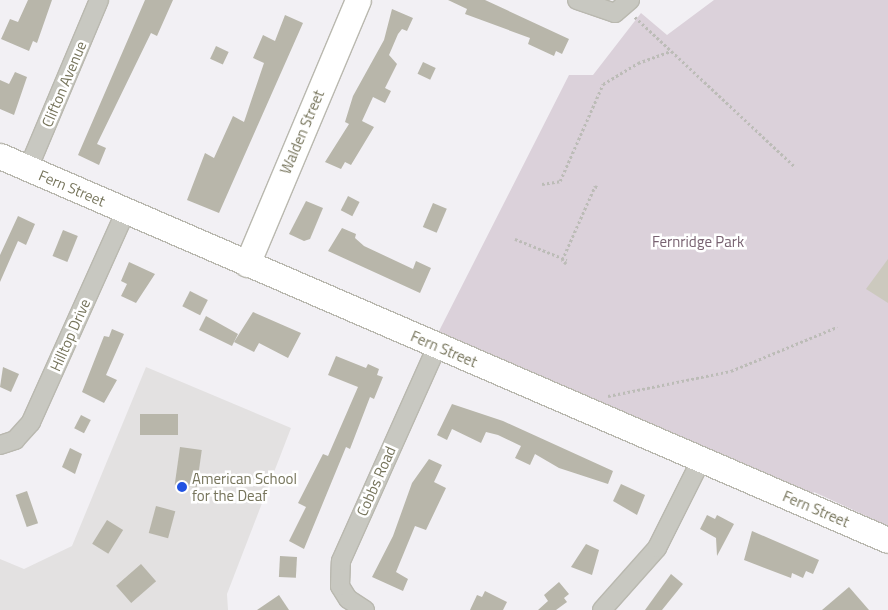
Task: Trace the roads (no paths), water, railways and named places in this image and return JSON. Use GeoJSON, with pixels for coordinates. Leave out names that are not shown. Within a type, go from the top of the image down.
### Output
{"type":"FeatureCollection","features":[{"type":"Feature","properties":{"kind":"street","name":"Clifton Avenue"},"geometry":{"type":"LineString","coordinates":[[28,169],[99,0]]}},
{"type":"Feature","properties":{"kind":"street","name":"Walden Street"},"geometry":{"type":"LineString","coordinates":[[247,264],[358,0]]}},
{"type":"Feature","properties":{"kind":"street"},"geometry":{"type":"LineString","coordinates":[[577,0],[609,13],[628,10]]}},
{"type":"Feature","properties":{"kind":"street","name":"Fern Street"},"geometry":{"type":"LineString","coordinates":[[0,156],[888,540]]}},
{"type":"Feature","properties":{"kind":"street","name":"Hilltop Drive"},"geometry":{"type":"LineString","coordinates":[[0,445],[15,440],[31,422],[126,211]]}},
{"type":"Feature","properties":{"kind":"street","name":"Cobbs Road"},"geometry":{"type":"LineString","coordinates":[[365,610],[348,599],[340,586],[341,562],[437,346]]}},
{"type":"Feature","properties":{"kind":"street"},"geometry":{"type":"LineString","coordinates":[[602,610],[657,548],[701,460]]}},
{"type":"Feature","properties":{"kind":"place","name":"American School for the Deaf"},"geometry":{"type":"Point","coordinates":[182,487]}},
{"type":"Feature","properties":{"kind":"park label","name":"Fernridge Park"},"geometry":{"type":"Point","coordinates":[698,242]}}]}
